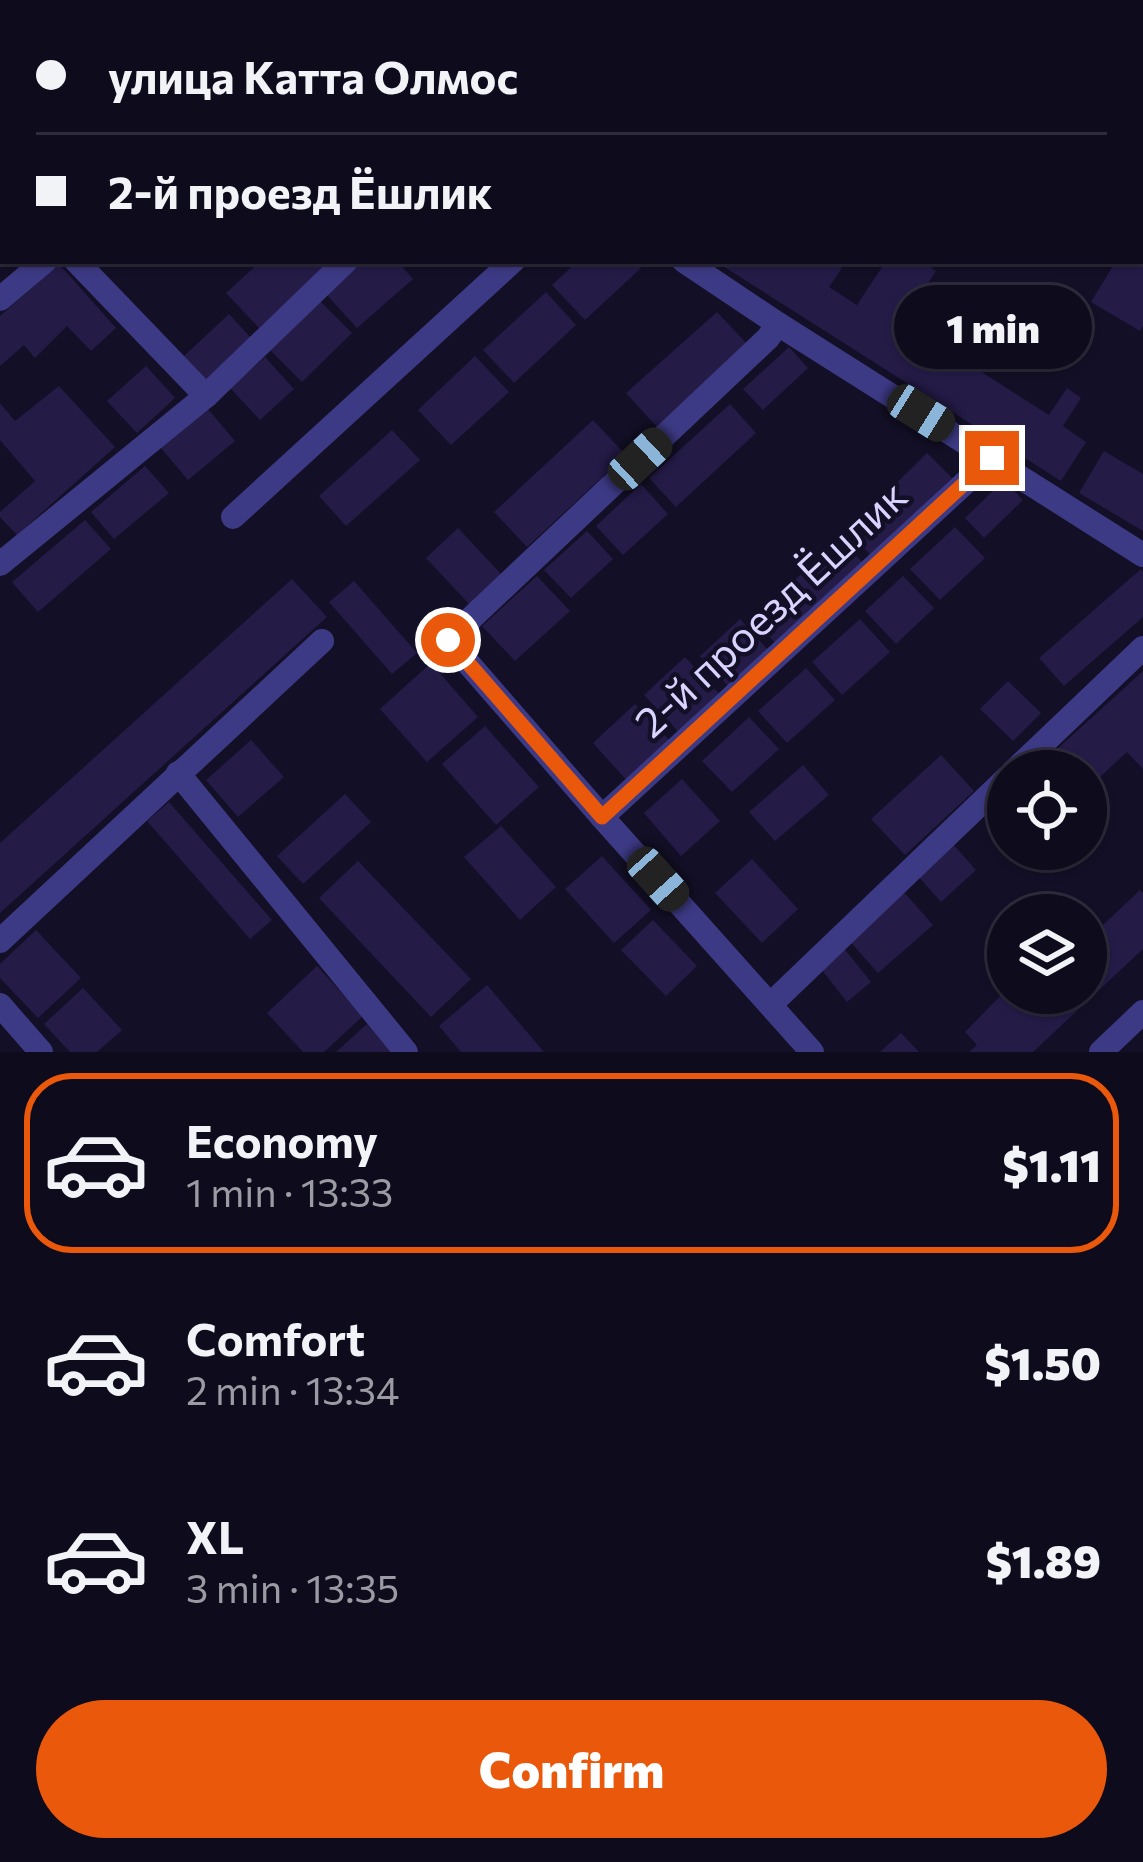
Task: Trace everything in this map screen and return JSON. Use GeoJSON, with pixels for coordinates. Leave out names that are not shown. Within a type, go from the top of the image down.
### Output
{"type":"FeatureCollection","features":[{"type":"Feature","properties":{"kind":"street"},"geometry":{"type":"LineString","coordinates":[[0,299],[41,264]]}},
{"type":"Feature","properties":{"kind":"street"},"geometry":{"type":"LineString","coordinates":[[79,264],[206,396]]}},
{"type":"Feature","properties":{"kind":"street"},"geometry":{"type":"LineString","coordinates":[[0,563],[206,396],[343,264]]}},
{"type":"Feature","properties":{"kind":"street"},"geometry":{"type":"LineString","coordinates":[[233,517],[510,264]]}},
{"type":"Feature","properties":{"kind":"street"},"geometry":{"type":"LineString","coordinates":[[688,264],[1143,556]]}},
{"type":"Feature","properties":{"kind":"street"},"geometry":{"type":"LineString","coordinates":[[778,324],[448,640],[812,1052]]}},
{"type":"Feature","properties":{"kind":"street","name":"2-й проезд Ёшлик"},"geometry":{"type":"LineString","coordinates":[[602,817],[992,458]]}},
{"type":"Feature","properties":{"kind":"street"},"geometry":{"type":"LineString","coordinates":[[0,941],[322,641]]}},
{"type":"Feature","properties":{"kind":"street"},"geometry":{"type":"LineString","coordinates":[[1036,750],[1143,647]]}},
{"type":"Feature","properties":{"kind":"street"},"geometry":{"type":"LineString","coordinates":[[178,773],[406,1052]]}},
{"type":"Feature","properties":{"kind":"street"},"geometry":{"type":"LineString","coordinates":[[771,1004],[987,797]]}},
{"type":"Feature","properties":{"kind":"street"},"geometry":{"type":"LineString","coordinates":[[0,1005],[41,1052]]}},
{"type":"Feature","properties":{"kind":"street"},"geometry":{"type":"LineString","coordinates":[[1101,1052],[1143,1012]]}},
{"type":"Feature","properties":{"kind":"building"},"geometry":{"type":"Polygon","coordinates":[[[59,264],[116,328],[91,351],[67,326],[35,358],[24,345],[0,366],[0,316],[59,264]]]}},
{"type":"Feature","properties":{"kind":"building"},"geometry":{"type":"Polygon","coordinates":[[[258,264],[327,264],[259,328],[226,293],[258,264]]]}},
{"type":"Feature","properties":{"kind":"building"},"geometry":{"type":"Polygon","coordinates":[[[360,264],[400,264],[413,279],[357,328],[326,294],[360,264]]]}},
{"type":"Feature","properties":{"kind":"building"},"geometry":{"type":"Polygon","coordinates":[[[575,264],[637,264],[641,268],[585,320],[552,285],[575,264]]]}},
{"type":"Feature","properties":{"kind":"building"},"geometry":{"type":"Polygon","coordinates":[[[720,264],[836,264],[842,268],[829,287],[857,305],[884,264],[926,264],[936,271],[903,322],[1049,415],[1067,388],[1081,398],[1063,426],[1086,442],[1061,481],[720,264]]]}},
{"type":"Feature","properties":{"kind":"building"},"geometry":{"type":"Polygon","coordinates":[[[1114,264],[1143,265],[1140,331],[1091,302],[1114,264]]]}},
{"type":"Feature","properties":{"kind":"building"},"geometry":{"type":"Polygon","coordinates":[[[546,292],[576,325],[514,383],[483,350],[546,292]]]}},
{"type":"Feature","properties":{"kind":"building"},"geometry":{"type":"Polygon","coordinates":[[[320,301],[352,333],[302,382],[270,350],[320,301]]]}},
{"type":"Feature","properties":{"kind":"building"},"geometry":{"type":"Polygon","coordinates":[[[717,312],[748,345],[657,427],[626,393],[717,312]]]}},
{"type":"Feature","properties":{"kind":"building"},"geometry":{"type":"Polygon","coordinates":[[[229,314],[253,340],[208,381],[184,356],[229,314]]]}},
{"type":"Feature","properties":{"kind":"building"},"geometry":{"type":"Polygon","coordinates":[[[789,347],[808,368],[763,410],[743,389],[789,347]]]}},
{"type":"Feature","properties":{"kind":"building"},"geometry":{"type":"Polygon","coordinates":[[[475,356],[509,392],[451,445],[418,410],[475,356]]]}},
{"type":"Feature","properties":{"kind":"building"},"geometry":{"type":"Polygon","coordinates":[[[265,357],[294,389],[260,420],[230,388],[265,357]]]}},
{"type":"Feature","properties":{"kind":"building"},"geometry":{"type":"Polygon","coordinates":[[[146,366],[175,398],[137,433],[107,401],[146,366]]]}},
{"type":"Feature","properties":{"kind":"building"},"geometry":{"type":"Polygon","coordinates":[[[59,386],[115,447],[17,535],[0,512],[35,481],[0,440],[0,403],[15,421],[59,386]]]}},
{"type":"Feature","properties":{"kind":"building"},"geometry":{"type":"Polygon","coordinates":[[[730,404],[756,433],[676,507],[649,478],[730,404]]]}},
{"type":"Feature","properties":{"kind":"building"},"geometry":{"type":"Polygon","coordinates":[[[207,408],[235,441],[188,480],[160,447],[207,408]]]}},
{"type":"Feature","properties":{"kind":"building"},"geometry":{"type":"Polygon","coordinates":[[[593,420],[626,455],[527,547],[494,512],[593,420]]]}},
{"type":"Feature","properties":{"kind":"building"},"geometry":{"type":"Polygon","coordinates":[[[392,430],[420,460],[346,526],[319,496],[392,430]]]}},
{"type":"Feature","properties":{"kind":"building"},"geometry":{"type":"Polygon","coordinates":[[[1104,451],[1143,474],[1143,531],[1079,493],[1104,451]]]}},
{"type":"Feature","properties":{"kind":"building"},"geometry":{"type":"Polygon","coordinates":[[[927,453],[952,478],[872,556],[847,532],[927,453]]]}},
{"type":"Feature","properties":{"kind":"building"},"geometry":{"type":"Polygon","coordinates":[[[145,466],[169,493],[114,539],[91,512],[145,466]]]}},
{"type":"Feature","properties":{"kind":"building"},"geometry":{"type":"Polygon","coordinates":[[[1004,480],[1023,500],[984,538],[965,518],[1004,480]]]}},
{"type":"Feature","properties":{"kind":"building"},"geometry":{"type":"Polygon","coordinates":[[[641,484],[668,514],[623,555],[596,526],[641,484]]]}},
{"type":"Feature","properties":{"kind":"building"},"geometry":{"type":"Polygon","coordinates":[[[85,520],[111,549],[38,612],[12,582],[85,520]]]}},
{"type":"Feature","properties":{"kind":"building"},"geometry":{"type":"Polygon","coordinates":[[[955,527],[985,558],[940,600],[910,569],[955,527]]]}},
{"type":"Feature","properties":{"kind":"building"},"geometry":{"type":"Polygon","coordinates":[[[458,528],[503,576],[471,606],[426,558],[458,528]]]}},
{"type":"Feature","properties":{"kind":"building"},"geometry":{"type":"Polygon","coordinates":[[[587,531],[613,559],[571,598],[544,570],[587,531]]]}},
{"type":"Feature","properties":{"kind":"building"},"geometry":{"type":"Polygon","coordinates":[[[840,538],[866,566],[779,647],[753,619],[840,538]]]}},
{"type":"Feature","properties":{"kind":"building"},"geometry":{"type":"Polygon","coordinates":[[[1141,569],[1143,617],[1064,686],[1039,658],[1141,569]]]}},
{"type":"Feature","properties":{"kind":"building"},"geometry":{"type":"Polygon","coordinates":[[[537,576],[570,611],[515,661],[482,626],[537,576]]]}},
{"type":"Feature","properties":{"kind":"building"},"geometry":{"type":"Polygon","coordinates":[[[903,576],[934,608],[896,644],[865,611],[903,576]]]}},
{"type":"Feature","properties":{"kind":"building"},"geometry":{"type":"Polygon","coordinates":[[[292,579],[327,617],[0,913],[0,843],[292,579]]]}},
{"type":"Feature","properties":{"kind":"building"},"geometry":{"type":"Polygon","coordinates":[[[354,581],[417,653],[392,674],[329,602],[354,581]]]}},
{"type":"Feature","properties":{"kind":"building"},"geometry":{"type":"Polygon","coordinates":[[[740,619],[770,652],[731,689],[700,656],[740,619]]]}},
{"type":"Feature","properties":{"kind":"building"},"geometry":{"type":"Polygon","coordinates":[[[860,619],[890,652],[842,695],[812,662],[860,619]]]}},
{"type":"Feature","properties":{"kind":"building"},"geometry":{"type":"Polygon","coordinates":[[[685,657],[723,698],[682,736],[644,695],[685,657]]]}},
{"type":"Feature","properties":{"kind":"building"},"geometry":{"type":"Polygon","coordinates":[[[431,663],[478,717],[427,762],[380,709],[431,663]]]}},
{"type":"Feature","properties":{"kind":"building"},"geometry":{"type":"Polygon","coordinates":[[[806,668],[835,700],[787,743],[758,711],[806,668]]]}},
{"type":"Feature","properties":{"kind":"building"},"geometry":{"type":"Polygon","coordinates":[[[1143,671],[1143,769],[1127,752],[1107,770],[1107,750],[1056,750],[1143,671]]]}},
{"type":"Feature","properties":{"kind":"building"},"geometry":{"type":"Polygon","coordinates":[[[1008,681],[1041,713],[1013,741],[980,709],[1008,681]]]}},
{"type":"Feature","properties":{"kind":"building"},"geometry":{"type":"Polygon","coordinates":[[[635,704],[673,744],[630,784],[593,743],[635,704]]]}},
{"type":"Feature","properties":{"kind":"building"},"geometry":{"type":"Polygon","coordinates":[[[749,717],[779,749],[732,792],[702,761],[749,717]]]}},
{"type":"Feature","properties":{"kind":"building"},"geometry":{"type":"Polygon","coordinates":[[[485,726],[539,787],[496,825],[442,764],[485,726]]]}},
{"type":"Feature","properties":{"kind":"building"},"geometry":{"type":"Polygon","coordinates":[[[251,740],[284,777],[238,817],[206,780],[251,740]]]}},
{"type":"Feature","properties":{"kind":"building"},"geometry":{"type":"Polygon","coordinates":[[[941,755],[974,791],[905,855],[871,819],[941,755]]]}},
{"type":"Feature","properties":{"kind":"building"},"geometry":{"type":"Polygon","coordinates":[[[803,765],[829,795],[775,841],[749,812],[803,765]]]}},
{"type":"Feature","properties":{"kind":"building"},"geometry":{"type":"Polygon","coordinates":[[[682,779],[720,821],[681,856],[644,813],[682,779]]]}},
{"type":"Feature","properties":{"kind":"building"},"geometry":{"type":"Polygon","coordinates":[[[345,794],[371,822],[303,884],[277,856],[345,794]]]}},
{"type":"Feature","properties":{"kind":"building"},"geometry":{"type":"Polygon","coordinates":[[[169,802],[272,920],[250,939],[147,821],[169,802]]]}},
{"type":"Feature","properties":{"kind":"building"},"geometry":{"type":"Polygon","coordinates":[[[501,826],[556,887],[520,920],[464,857],[501,826]]]}},
{"type":"Feature","properties":{"kind":"building"},"geometry":{"type":"Polygon","coordinates":[[[952,843],[976,870],[941,902],[917,875],[952,843]]]}},
{"type":"Feature","properties":{"kind":"building"},"geometry":{"type":"Polygon","coordinates":[[[602,856],[651,910],[614,943],[565,889],[602,856]]]}},
{"type":"Feature","properties":{"kind":"building"},"geometry":{"type":"Polygon","coordinates":[[[752,859],[798,909],[762,943],[715,893],[752,859]]]}},
{"type":"Feature","properties":{"kind":"building"},"geometry":{"type":"Polygon","coordinates":[[[358,861],[471,979],[431,1017],[319,898],[358,861]]]}},
{"type":"Feature","properties":{"kind":"building"},"geometry":{"type":"Polygon","coordinates":[[[902,890],[933,925],[878,973],[847,938],[902,890]]]}},
{"type":"Feature","properties":{"kind":"building"},"geometry":{"type":"Polygon","coordinates":[[[1140,890],[1143,893],[1143,949],[1107,983],[1107,921],[1140,890]]]}},
{"type":"Feature","properties":{"kind":"building"},"geometry":{"type":"Polygon","coordinates":[[[653,920],[697,966],[666,996],[621,950],[653,920]]]}},
{"type":"Feature","properties":{"kind":"building"},"geometry":{"type":"Polygon","coordinates":[[[36,930],[81,978],[38,1018],[0,978],[0,964],[36,930]]]}},
{"type":"Feature","properties":{"kind":"building"},"geometry":{"type":"Polygon","coordinates":[[[842,946],[871,982],[847,1002],[818,965],[842,946]]]}},
{"type":"Feature","properties":{"kind":"building"},"geometry":{"type":"Polygon","coordinates":[[[317,966],[363,1016],[324,1052],[303,1052],[267,1013],[317,966]]]}},
{"type":"Feature","properties":{"kind":"building"},"geometry":{"type":"Polygon","coordinates":[[[487,985],[544,1052],[461,1052],[439,1026],[487,985]]]}},
{"type":"Feature","properties":{"kind":"building"},"geometry":{"type":"Polygon","coordinates":[[[83,988],[122,1030],[97,1052],[70,1052],[44,1024],[83,988]]]}},
{"type":"Feature","properties":{"kind":"building"},"geometry":{"type":"Polygon","coordinates":[[[987,1009],[987,1014],[1074,1014],[1033,1052],[969,1052],[977,1045],[965,1032],[987,1009]]]}},
{"type":"Feature","properties":{"kind":"building"},"geometry":{"type":"Polygon","coordinates":[[[367,1024],[394,1052],[336,1052],[367,1024]]]}},
{"type":"Feature","properties":{"kind":"building"},"geometry":{"type":"Polygon","coordinates":[[[901,1033],[919,1052],[880,1052],[901,1033]]]}},
{"type":"Feature","properties":{"kind":"route"},"geometry":{"type":"LineString","coordinates":[[448,640],[602,817],[992,458]]}}]}
